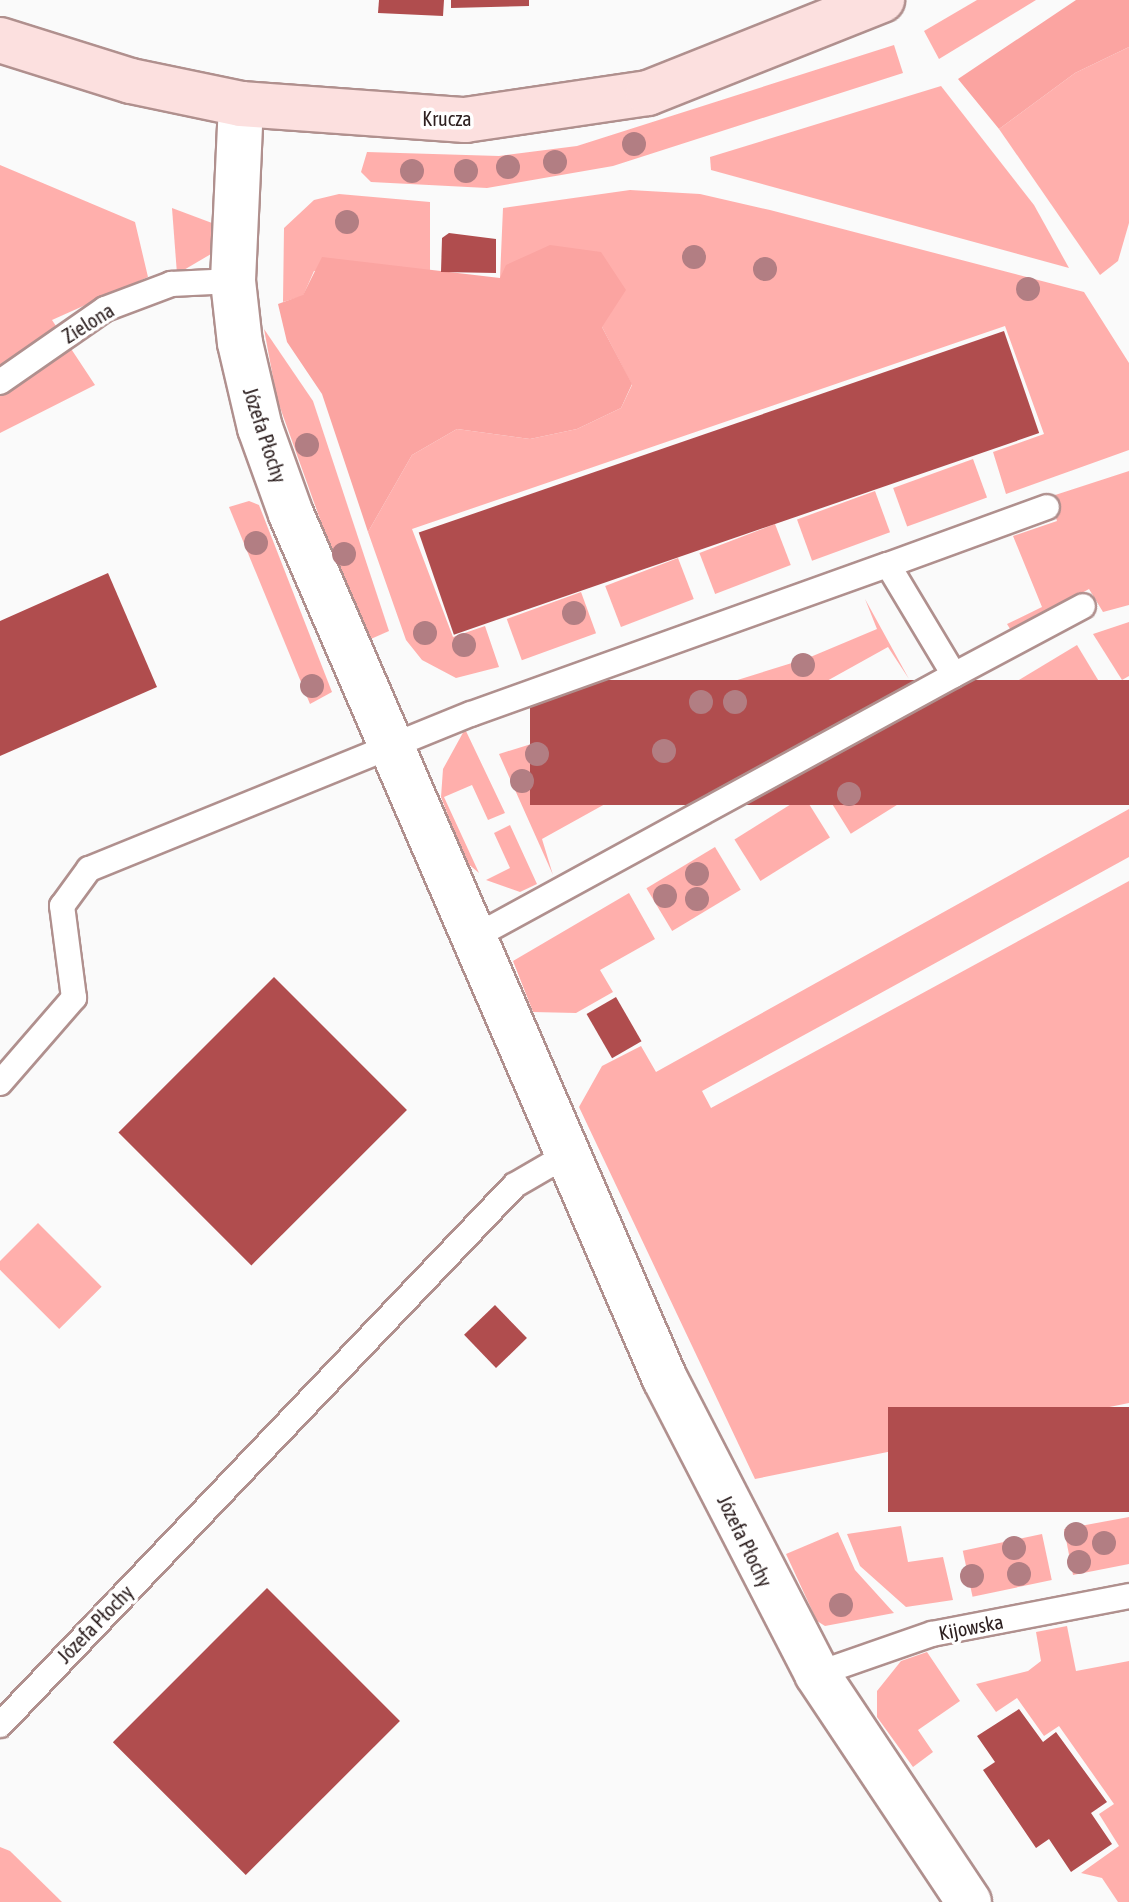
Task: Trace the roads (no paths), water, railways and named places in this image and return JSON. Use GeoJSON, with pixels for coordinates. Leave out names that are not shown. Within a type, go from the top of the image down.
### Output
{"type":"FeatureCollection","features":[{"type":"Feature","properties":{"kind":"street","name":"Krucza"},"geometry":{"type":"LineString","coordinates":[[0,40],[131,81],[241,104],[437,119],[549,113],[648,93],[882,0]]}},
{"type":"Feature","properties":{"kind":"street","name":"Józefa Płochy"},"geometry":{"type":"LineString","coordinates":[[241,104],[233,281],[260,428],[387,747],[665,1379],[817,1674],[969,1902]]}},
{"type":"Feature","properties":{"kind":"lane","name":"Zielona"},"geometry":{"type":"LineString","coordinates":[[0,382],[105,309],[171,284],[233,281]]}},
{"type":"Feature","properties":{"kind":"lane"},"geometry":{"type":"LineString","coordinates":[[0,1083],[74,998],[62,906],[75,881],[387,747],[1047,507]]}},
{"type":"Feature","properties":{"kind":"lane"},"geometry":{"type":"LineString","coordinates":[[888,565],[954,675]]}},
{"type":"Feature","properties":{"kind":"lane"},"geometry":{"type":"LineString","coordinates":[[471,939],[1083,606]]}},
{"type":"Feature","properties":{"kind":"lane","name":"Józefa Płochy"},"geometry":{"type":"LineString","coordinates":[[0,1725],[515,1185],[565,1156]]}},
{"type":"Feature","properties":{"kind":"lane","name":"Kijowska"},"geometry":{"type":"LineString","coordinates":[[817,1674],[932,1634],[1129,1596]]}}]}
